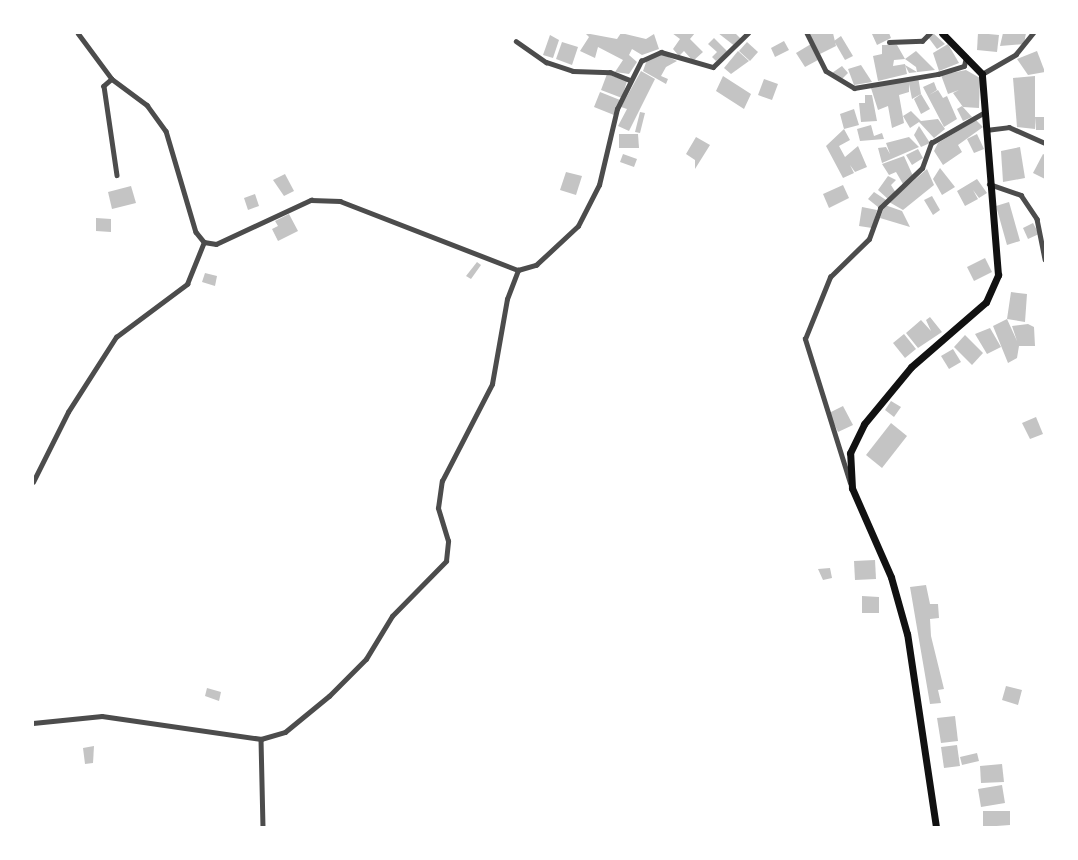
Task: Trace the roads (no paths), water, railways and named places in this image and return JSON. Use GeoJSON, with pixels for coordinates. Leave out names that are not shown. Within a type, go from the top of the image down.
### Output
{"type":"FeatureCollection","features":[{"type":"Feature","properties":{"kind":"main road"},"geometry":{"type":"LineString","coordinates":[[936,827],[907,634],[891,577],[852,488],[850,453],[864,424],[911,367],[986,302],[998,275],[982,74],[942,33]]}},
{"type":"Feature","properties":{"kind":"street"},"geometry":{"type":"LineString","coordinates":[[78,33],[112,79],[147,105],[166,131],[196,232],[204,242],[216,244],[311,200],[340,201],[518,270],[536,265],[578,226],[599,185],[617,109],[641,61],[661,52],[713,67],[748,33]]}},
{"type":"Feature","properties":{"kind":"street"},"geometry":{"type":"LineString","coordinates":[[807,33],[826,70],[854,88],[938,74],[964,66],[966,56]]}},
{"type":"Feature","properties":{"kind":"street"},"geometry":{"type":"LineString","coordinates":[[889,42],[922,40],[930,33]]}},
{"type":"Feature","properties":{"kind":"street"},"geometry":{"type":"LineString","coordinates":[[982,74],[1016,54],[1033,33]]}},
{"type":"Feature","properties":{"kind":"street"},"geometry":{"type":"LineString","coordinates":[[516,41],[546,62],[573,71],[610,72],[630,80]]}},
{"type":"Feature","properties":{"kind":"street"},"geometry":{"type":"LineString","coordinates":[[112,79],[104,86],[117,176]]}},
{"type":"Feature","properties":{"kind":"street"},"geometry":{"type":"LineString","coordinates":[[852,488],[823,411],[805,339],[830,277],[869,239],[880,208],[922,168],[932,142],[985,112]]}},
{"type":"Feature","properties":{"kind":"street"},"geometry":{"type":"LineString","coordinates":[[986,130],[1009,127],[1045,143]]}},
{"type":"Feature","properties":{"kind":"street"},"geometry":{"type":"LineString","coordinates":[[989,184],[1021,195],[1036,219],[1045,259]]}},
{"type":"Feature","properties":{"kind":"street"},"geometry":{"type":"LineString","coordinates":[[33,482],[68,412],[116,337],[187,284],[204,242]]}},
{"type":"Feature","properties":{"kind":"street"},"geometry":{"type":"LineString","coordinates":[[33,723],[102,716],[261,740],[285,732],[329,696],[366,659],[392,616],[446,561],[448,541],[438,508],[442,481],[492,384],[507,299],[518,270]]}},
{"type":"Feature","properties":{"kind":"street"},"geometry":{"type":"LineString","coordinates":[[261,740],[263,827]]}}]}
